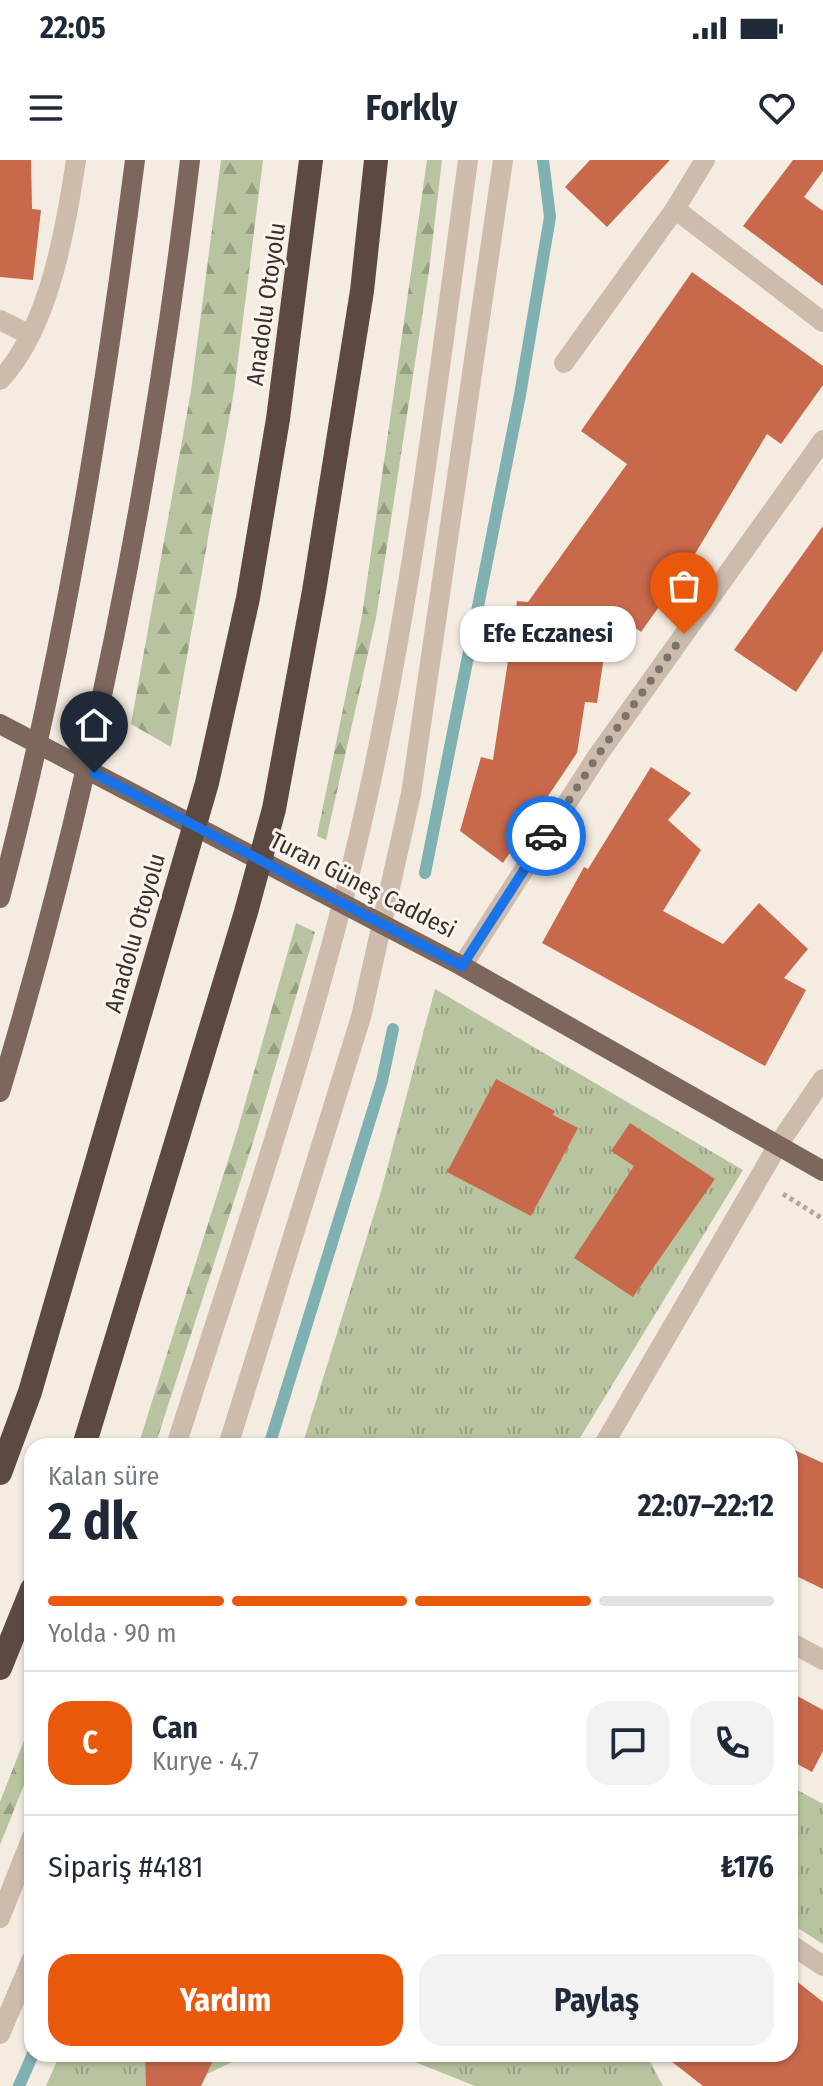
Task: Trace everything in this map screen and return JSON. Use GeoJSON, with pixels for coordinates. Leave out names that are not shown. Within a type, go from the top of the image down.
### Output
{"type":"FeatureCollection","features":[{"type":"Feature","properties":{"kind":"highway","name":"Anadolu Otoyolu"},"geometry":{"type":"LineString","coordinates":[[0,1473],[30,1392],[207,783],[248,598],[278,419],[311,160]]}},
{"type":"Feature","properties":{"kind":"highway"},"geometry":{"type":"LineString","coordinates":[[86,1438],[246,912],[274,809],[362,291],[376,160]]}},
{"type":"Feature","properties":{"kind":"highway"},"geometry":{"type":"LineString","coordinates":[[0,1668],[24,1609]]}},
{"type":"Feature","properties":{"kind":"main road"},"geometry":{"type":"LineString","coordinates":[[0,898],[49,697],[111,330],[135,160]]}},
{"type":"Feature","properties":{"kind":"main road"},"geometry":{"type":"LineString","coordinates":[[0,1092],[99,722],[175,285],[190,160]]}},
{"type":"Feature","properties":{"kind":"main road","name":"Turan Güneş Caddesi"},"geometry":{"type":"LineString","coordinates":[[0,724],[462,966],[823,1171]]}},
{"type":"Feature","properties":{"kind":"street"},"geometry":{"type":"LineString","coordinates":[[0,380],[30,335],[54,269],[76,160]]}},
{"type":"Feature","properties":{"kind":"street"},"geometry":{"type":"LineString","coordinates":[[179,1438],[319,993],[372,777],[417,532],[468,160]]}},
{"type":"Feature","properties":{"kind":"street"},"geometry":{"type":"LineString","coordinates":[[230,1438],[361,1017],[411,794],[503,160]]}},
{"type":"Feature","properties":{"kind":"street"},"geometry":{"type":"LineString","coordinates":[[564,363],[675,209],[705,160]]}},
{"type":"Feature","properties":{"kind":"street"},"geometry":{"type":"LineString","coordinates":[[675,209],[823,322]]}},
{"type":"Feature","properties":{"kind":"street"},"geometry":{"type":"LineString","coordinates":[[0,320],[30,335]]}},
{"type":"Feature","properties":{"kind":"street"},"geometry":{"type":"LineString","coordinates":[[462,966],[598,755],[823,440]]}},
{"type":"Feature","properties":{"kind":"street"},"geometry":{"type":"LineString","coordinates":[[608,1438],[778,1145],[823,1079]]}},
{"type":"Feature","properties":{"kind":"street"},"geometry":{"type":"LineString","coordinates":[[798,1646],[823,1660]]}},
{"type":"Feature","properties":{"kind":"street"},"geometry":{"type":"LineString","coordinates":[[0,1918],[24,1857]]}},
{"type":"Feature","properties":{"kind":"street"},"geometry":{"type":"LineString","coordinates":[[798,1949],[823,1966]]}},
{"type":"Feature","properties":{"kind":"street"},"geometry":{"type":"LineString","coordinates":[[0,2034],[24,1978]]}},
{"type":"Feature","properties":{"kind":"green space"},"geometry":{"type":"Polygon","coordinates":[[[221,160],[263,160],[234,391],[171,747],[131,724],[191,391],[221,160]]]}},
{"type":"Feature","properties":{"kind":"green space"},"geometry":{"type":"Polygon","coordinates":[[[427,160],[442,160],[429,271],[376,618],[326,840],[317,836],[362,616],[427,160]]]}},
{"type":"Feature","properties":{"kind":"green space"},"geometry":{"type":"Polygon","coordinates":[[[296,923],[315,932],[254,1139],[158,1438],[141,1438],[237,1132],[296,923]]]}},
{"type":"Feature","properties":{"kind":"green space"},"geometry":{"type":"Polygon","coordinates":[[[435,989],[743,1170],[580,1438],[304,1438],[380,1195],[435,989]]]}},
{"type":"Feature","properties":{"kind":"green space"},"geometry":{"type":"Polygon","coordinates":[[[24,1740],[24,1785],[0,1845],[0,1802],[24,1740]]]}},
{"type":"Feature","properties":{"kind":"green space"},"geometry":{"type":"Polygon","coordinates":[[[798,1790],[823,1804],[823,1944],[798,1928],[798,1790]]]}},
{"type":"Feature","properties":{"kind":"green space"},"geometry":{"type":"Polygon","coordinates":[[[56,2062],[232,2062],[207,2074],[201,2086],[46,2086],[56,2062]]]}},
{"type":"Feature","properties":{"kind":"green space"},"geometry":{"type":"Polygon","coordinates":[[[415,2062],[650,2062],[663,2086],[475,2086],[415,2062]]]}},
{"type":"Feature","properties":{"kind":"building"},"geometry":{"type":"Polygon","coordinates":[[[0,160],[31,160],[32,209],[41,210],[33,280],[0,277],[0,160]]]}},
{"type":"Feature","properties":{"kind":"building"},"geometry":{"type":"Polygon","coordinates":[[[590,160],[670,160],[607,227],[565,187],[590,160]]]}},
{"type":"Feature","properties":{"kind":"building"},"geometry":{"type":"Polygon","coordinates":[[[793,160],[823,160],[823,171],[804,197],[823,211],[823,286],[743,226],[793,160]]]}},
{"type":"Feature","properties":{"kind":"building"},"geometry":{"type":"Polygon","coordinates":[[[692,272],[823,366],[823,385],[781,444],[767,434],[686,569],[641,632],[611,610],[597,703],[585,702],[577,753],[503,863],[460,831],[481,757],[493,760],[517,601],[528,602],[627,464],[581,431],[692,272]]]}},
{"type":"Feature","properties":{"kind":"building"},"geometry":{"type":"Polygon","coordinates":[[[823,526],[823,651],[796,692],[734,650],[823,526]]]}},
{"type":"Feature","properties":{"kind":"building"},"geometry":{"type":"Polygon","coordinates":[[[651,767],[691,793],[668,820],[701,850],[663,911],[723,944],[759,903],[808,949],[784,978],[806,990],[765,1066],[542,943],[584,867],[588,869],[651,767]]]}},
{"type":"Feature","properties":{"kind":"building"},"geometry":{"type":"Polygon","coordinates":[[[496,1079],[555,1111],[553,1115],[578,1128],[531,1216],[447,1172],[496,1079]]]}},
{"type":"Feature","properties":{"kind":"building"},"geometry":{"type":"Polygon","coordinates":[[[630,1123],[715,1179],[633,1297],[574,1258],[634,1166],[611,1151],[630,1123]]]}},
{"type":"Feature","properties":{"kind":"building"},"geometry":{"type":"Polygon","coordinates":[[[798,1452],[823,1463],[823,1589],[798,1577],[798,1452]]]}},
{"type":"Feature","properties":{"kind":"building"},"geometry":{"type":"Polygon","coordinates":[[[798,1696],[823,1710],[823,1751],[812,1772],[798,1764],[798,1696]]]}},
{"type":"Feature","properties":{"kind":"building"},"geometry":{"type":"Polygon","coordinates":[[[798,1982],[823,2002],[823,2086],[703,2086],[672,2062],[798,2062],[798,1982]]]}},
{"type":"Feature","properties":{"kind":"building"},"geometry":{"type":"Polygon","coordinates":[[[145,2062],[212,2062],[201,2086],[146,2086],[145,2062]]]}},
{"type":"Feature","properties":{"kind":"waterway"},"geometry":{"type":"LineString","coordinates":[[425,873],[520,395],[550,217],[543,160]]}},
{"type":"Feature","properties":{"kind":"waterway"},"geometry":{"type":"LineString","coordinates":[[271,1438],[382,1081],[393,1029]]}},
{"type":"Feature","properties":{"kind":"waterway"},"geometry":{"type":"LineString","coordinates":[[19,2086],[30,2062]]}},
{"type":"Feature","properties":{"kind":"way so far"},"geometry":{"type":"LineString","coordinates":[[546,836],[598,755],[684,634]]}},
{"type":"Feature","properties":{"kind":"place","name":"Efe Eczanesi"},"geometry":{"type":"Point","coordinates":[684,634]}},
{"type":"Feature","properties":{"kind":"route"},"geometry":{"type":"LineString","coordinates":[[94,773],[462,966],[546,836]]}}]}
